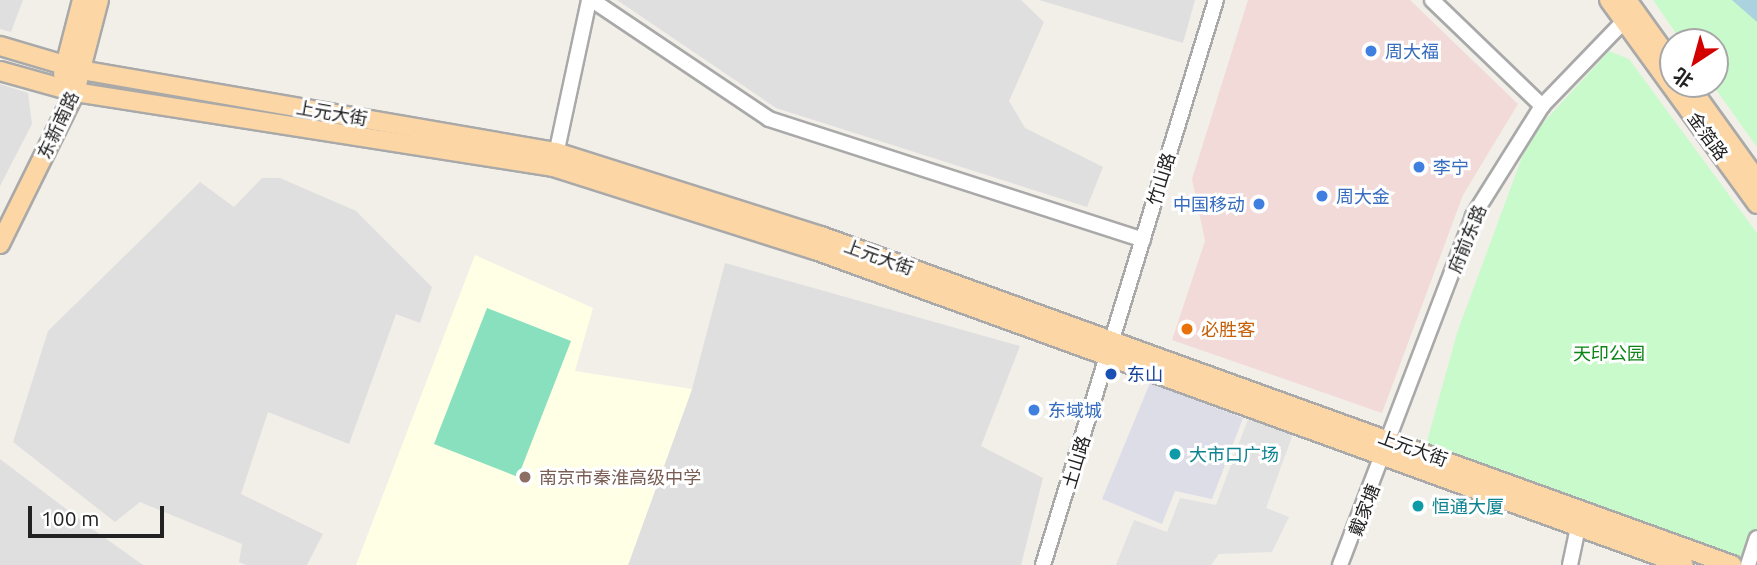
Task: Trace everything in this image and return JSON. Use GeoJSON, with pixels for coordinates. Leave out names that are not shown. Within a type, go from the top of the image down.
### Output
{"type":"FeatureCollection","features":[{"type":"Feature","properties":{"kind":"main road","name":"东新南路"},"geometry":{"type":"LineString","coordinates":[[73,67],[82,0]]}},
{"type":"Feature","properties":{"kind":"main road","name":"东新南路"},"geometry":{"type":"LineString","coordinates":[[0,244],[67,89],[99,0]]}},
{"type":"Feature","properties":{"kind":"main road","name":"金箔路"},"geometry":{"type":"LineString","coordinates":[[1609,0],[1757,204]]}},
{"type":"Feature","properties":{"kind":"main road"},"geometry":{"type":"LineString","coordinates":[[1627,0],[1659,45]]}},
{"type":"Feature","properties":{"kind":"main road","name":"上元大街"},"geometry":{"type":"LineString","coordinates":[[0,46],[73,67],[555,160],[821,236],[1113,340],[1388,447],[1578,526],[1684,565]]}},
{"type":"Feature","properties":{"kind":"main road","name":"上元大街"},"geometry":{"type":"LineString","coordinates":[[0,71],[67,89],[555,160],[815,250],[1108,358],[1388,447],[1732,565]]}},
{"type":"Feature","properties":{"kind":"main road","name":"金箔路"},"geometry":{"type":"LineString","coordinates":[[1698,98],[1757,180]]}},
{"type":"Feature","properties":{"kind":"street"},"geometry":{"type":"LineString","coordinates":[[555,160],[590,0],[769,119],[1143,240]]}},
{"type":"Feature","properties":{"kind":"street","name":"竹山路"},"geometry":{"type":"LineString","coordinates":[[1108,358],[1216,0]]}},
{"type":"Feature","properties":{"kind":"street"},"geometry":{"type":"LineString","coordinates":[[1432,0],[1542,106]]}},
{"type":"Feature","properties":{"kind":"street","name":"府前东路"},"geometry":{"type":"LineString","coordinates":[[1388,447],[1473,216],[1542,106],[1625,21]]}},
{"type":"Feature","properties":{"kind":"street","name":"土山路"},"geometry":{"type":"LineString","coordinates":[[1043,565],[1108,358]]}},
{"type":"Feature","properties":{"kind":"street","name":"戴家塘"},"geometry":{"type":"LineString","coordinates":[[1340,565],[1388,447]]}},
{"type":"Feature","properties":{"kind":"street"},"geometry":{"type":"LineString","coordinates":[[1570,565],[1578,526]]}},
{"type":"Feature","properties":{"kind":"street"},"geometry":{"type":"LineString","coordinates":[[1748,565],[1757,538]]}},
{"type":"Feature","properties":{"kind":"shaded area"},"geometry":{"type":"Polygon","coordinates":[[[0,0],[23,0],[11,32],[0,29],[0,0]]]}},
{"type":"Feature","properties":{"kind":"shaded area"},"geometry":{"type":"Polygon","coordinates":[[[617,0],[1021,0],[1044,22],[1009,101],[1025,128],[1103,167],[1087,207],[776,108],[617,0]]]}},
{"type":"Feature","properties":{"kind":"shaded area"},"geometry":{"type":"Polygon","coordinates":[[[1039,0],[1195,0],[1183,43],[1039,0]]]}},
{"type":"Feature","properties":{"kind":"shaded area"},"geometry":{"type":"Polygon","coordinates":[[[1248,0],[1410,0],[1518,104],[1463,195],[1382,413],[1172,340],[1205,241],[1192,179],[1248,0]]]}},
{"type":"Feature","properties":{"kind":"shaded area"},"geometry":{"type":"Polygon","coordinates":[[[0,84],[28,93],[32,124],[0,186],[0,84]]]}},
{"type":"Feature","properties":{"kind":"shaded area"},"geometry":{"type":"Polygon","coordinates":[[[262,178],[280,178],[356,211],[432,287],[420,323],[396,314],[349,444],[268,412],[241,494],[323,534],[307,565],[246,565],[239,562],[242,544],[140,502],[115,522],[13,442],[48,331],[200,182],[234,207],[262,178]]]}},
{"type":"Feature","properties":{"kind":"shaded area","name":"南京市秦淮高级中学"},"geometry":{"type":"Polygon","coordinates":[[[475,255],[593,308],[575,371],[692,389],[628,565],[356,565],[475,255]]]}},
{"type":"Feature","properties":{"kind":"shaded area"},"geometry":{"type":"Polygon","coordinates":[[[725,263],[1020,346],[981,446],[1043,478],[1021,565],[628,565],[692,389],[725,263]]]}},
{"type":"Feature","properties":{"kind":"shaded area","name":"大市口广场"},"geometry":{"type":"Polygon","coordinates":[[[1150,383],[1243,418],[1212,499],[1175,491],[1162,524],[1102,499],[1150,383]]]}},
{"type":"Feature","properties":{"kind":"shaded area"},"geometry":{"type":"Polygon","coordinates":[[[1248,419],[1293,434],[1266,508],[1289,517],[1272,552],[1219,554],[1211,565],[1116,565],[1134,520],[1167,532],[1180,498],[1216,505],[1248,419]]]}},
{"type":"Feature","properties":{"kind":"shaded area"},"geometry":{"type":"Polygon","coordinates":[[[0,459],[98,533],[143,565],[0,565],[0,459]]]}},
{"type":"Feature","properties":{"kind":"green space"},"geometry":{"type":"Polygon","coordinates":[[[1653,0],[1757,0],[1757,147],[1722,98],[1729,98],[1729,28],[1672,28],[1653,0]]]}},
{"type":"Feature","properties":{"kind":"green space","name":"天印公园"},"geometry":{"type":"Polygon","coordinates":[[[1609,51],[1629,59],[1757,233],[1757,565],[1426,445],[1457,333],[1529,138],[1609,51]]]}},
{"type":"Feature","properties":{"kind":"green space"},"geometry":{"type":"Polygon","coordinates":[[[487,308],[571,341],[518,477],[434,444],[487,308]]]}},
{"type":"Feature","properties":{"kind":"water"},"geometry":{"type":"Polygon","coordinates":[[[1732,0],[1757,0],[1757,22],[1732,0]]]}},
{"type":"Feature","properties":{"kind":"place","name":"周大福"},"geometry":{"type":"Point","coordinates":[1371,51]}},
{"type":"Feature","properties":{"kind":"place","name":"李宁"},"geometry":{"type":"Point","coordinates":[1419,167]}},
{"type":"Feature","properties":{"kind":"place","name":"周大金"},"geometry":{"type":"Point","coordinates":[1322,196]}},
{"type":"Feature","properties":{"kind":"place","name":"中国移动"},"geometry":{"type":"Point","coordinates":[1259,204]}},
{"type":"Feature","properties":{"kind":"place","name":"必胜客"},"geometry":{"type":"Point","coordinates":[1187,329]}},
{"type":"Feature","properties":{"kind":"place","name":"东山"},"geometry":{"type":"Point","coordinates":[1111,374]}},
{"type":"Feature","properties":{"kind":"place","name":"东域城"},"geometry":{"type":"Point","coordinates":[1034,410]}},
{"type":"Feature","properties":{"kind":"place","name":"大市口广场"},"geometry":{"type":"Point","coordinates":[1175,454]}},
{"type":"Feature","properties":{"kind":"place","name":"南京市秦淮高级中学"},"geometry":{"type":"Point","coordinates":[525,477]}},
{"type":"Feature","properties":{"kind":"place","name":"恒通大厦"},"geometry":{"type":"Point","coordinates":[1418,506]}}]}
